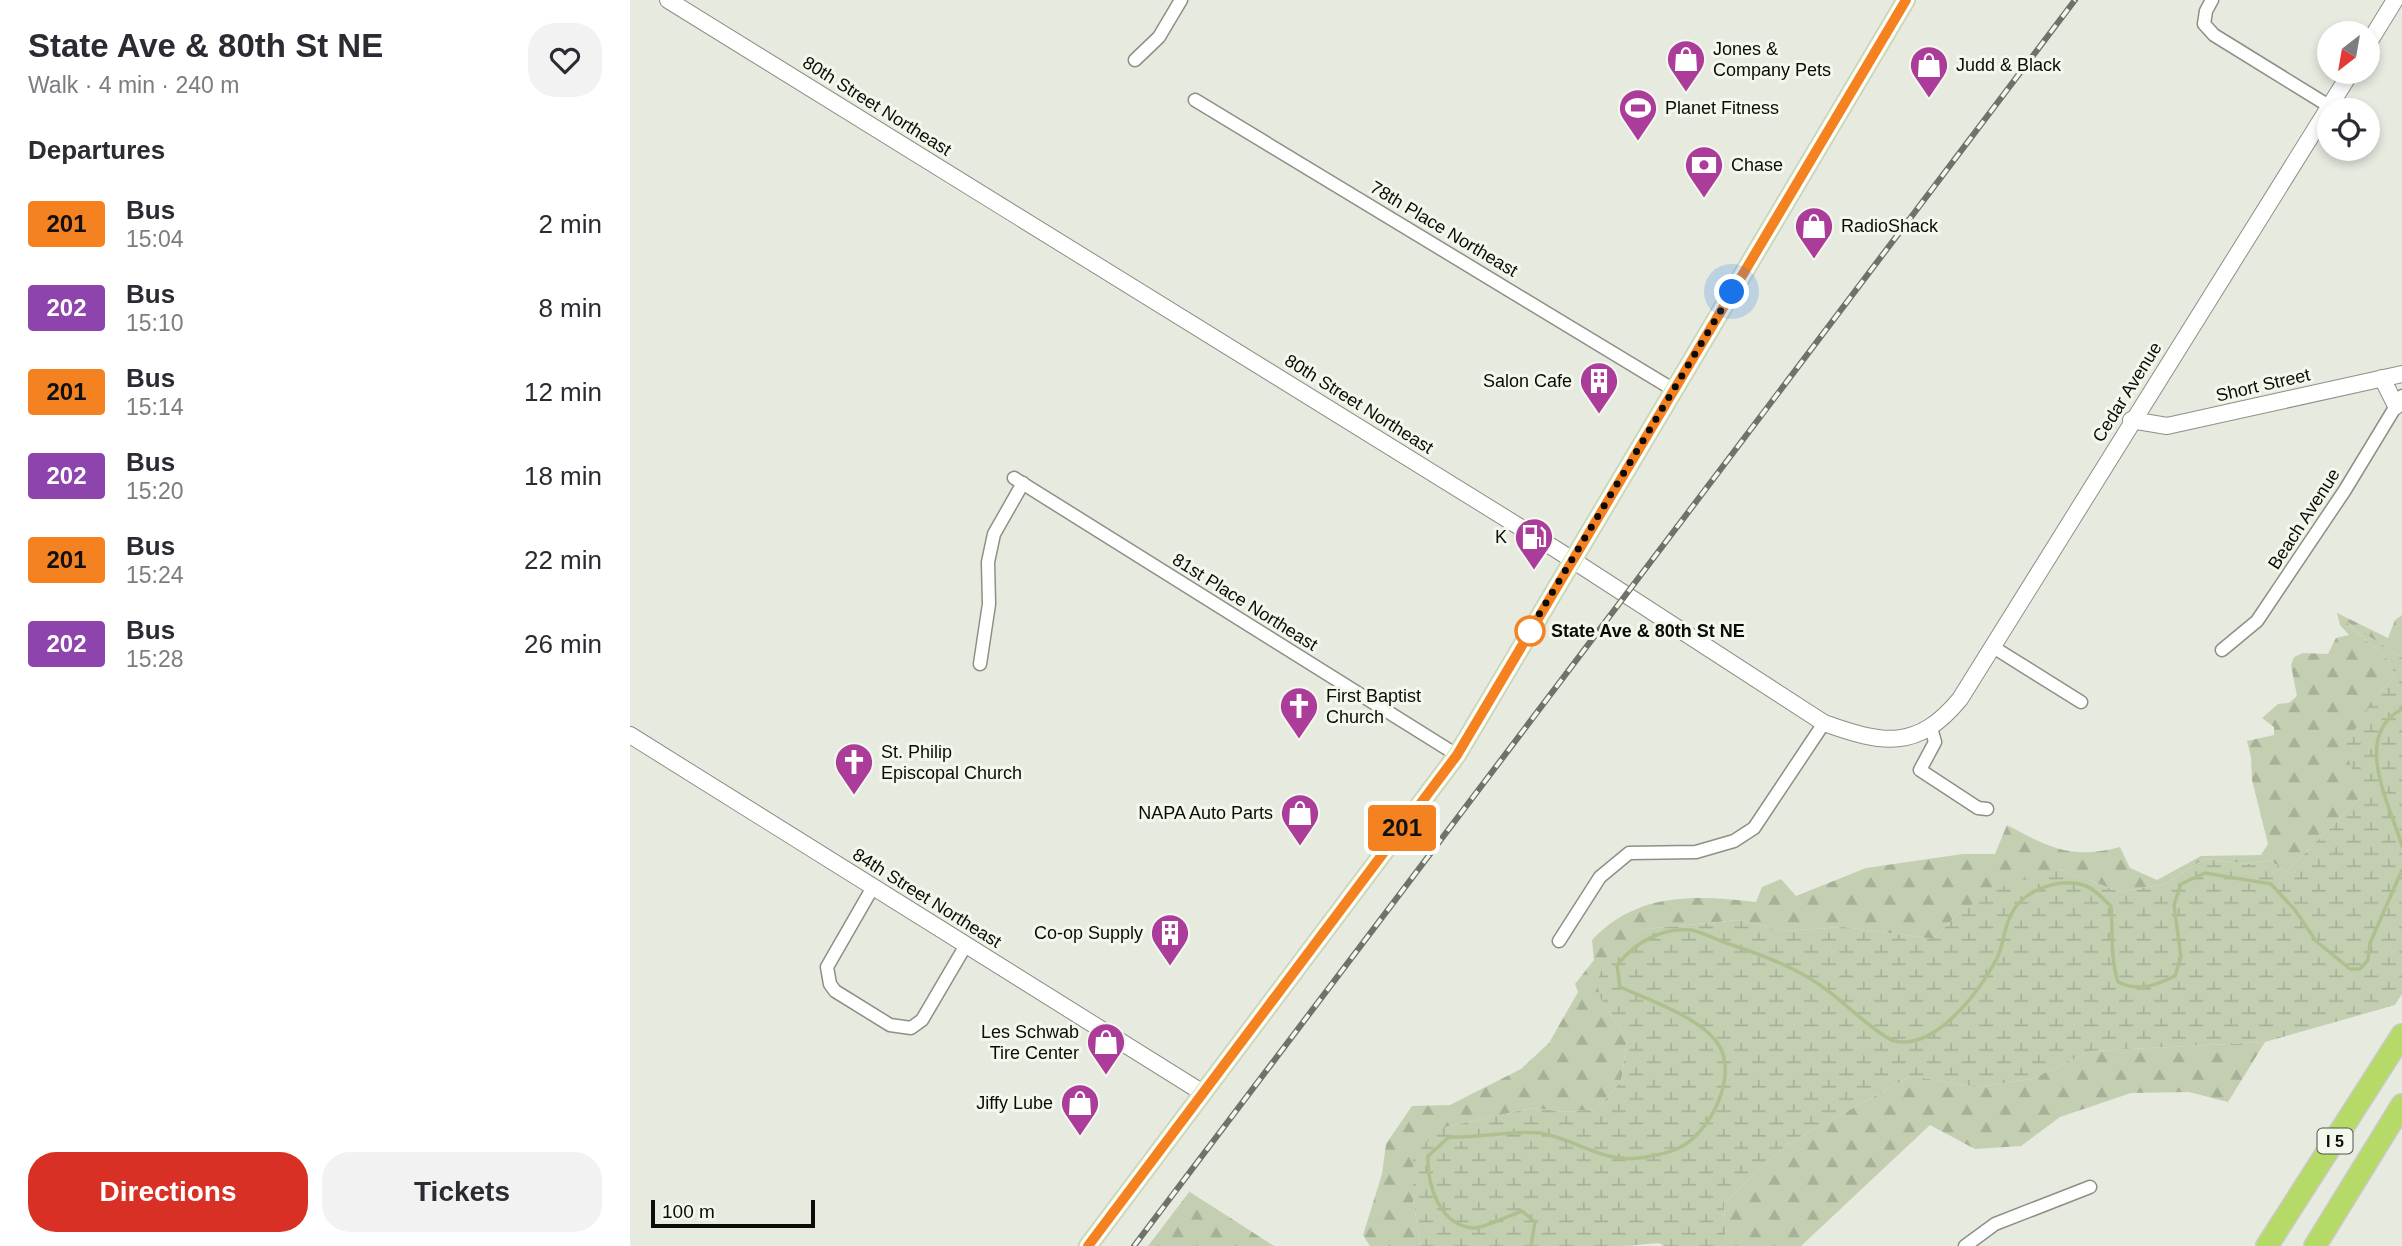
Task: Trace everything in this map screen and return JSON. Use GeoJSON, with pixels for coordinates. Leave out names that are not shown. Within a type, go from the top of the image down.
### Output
{"type":"FeatureCollection","features":[{"type":"Feature","properties":{"kind":"highway","name":"I 5"},"geometry":{"type":"LineString","coordinates":[[2267,1246],[2402,1035]]}},
{"type":"Feature","properties":{"kind":"highway","name":"I 5"},"geometry":{"type":"LineString","coordinates":[[2315,1246],[2402,1104]]}},
{"type":"Feature","properties":{"kind":"main road"},"geometry":{"type":"LineString","coordinates":[[1088,1246],[1457,755],[1902,2]]}},
{"type":"Feature","properties":{"kind":"street","name":"80th Street Northeast"},"geometry":{"type":"LineString","coordinates":[[668,0],[1572,559],[1824,723],[1868,738],[1883,740],[1902,740],[1931,728]]}},
{"type":"Feature","properties":{"kind":"street"},"geometry":{"type":"LineString","coordinates":[[1135,60],[1159,37],[1181,0]]}},
{"type":"Feature","properties":{"kind":"street"},"geometry":{"type":"LineString","coordinates":[[2213,0],[2206,11],[2204,24],[2214,35],[2317,99]]}},
{"type":"Feature","properties":{"kind":"street"},"geometry":{"type":"LineString","coordinates":[[2380,24],[2395,0]]}},
{"type":"Feature","properties":{"kind":"street","name":"78th Place Northeast"},"geometry":{"type":"LineString","coordinates":[[1195,100],[1674,390]]}},
{"type":"Feature","properties":{"kind":"street","name":"Cedar Avenue"},"geometry":{"type":"LineString","coordinates":[[1931,728],[1960,699],[2131,420],[2317,125]]}},
{"type":"Feature","properties":{"kind":"street","name":"Short Street"},"geometry":{"type":"LineString","coordinates":[[2131,420],[2167,426],[2402,374]]}},
{"type":"Feature","properties":{"kind":"street"},"geometry":{"type":"LineString","coordinates":[[2382,378],[2399,401]]}},
{"type":"Feature","properties":{"kind":"street","name":"Beach Avenue"},"geometry":{"type":"LineString","coordinates":[[2222,650],[2257,621],[2399,401]]}},
{"type":"Feature","properties":{"kind":"street","name":"81st Place Northeast"},"geometry":{"type":"LineString","coordinates":[[980,664],[989,604],[988,562],[993,534],[1018,480],[1457,755]]}},
{"type":"Feature","properties":{"kind":"street"},"geometry":{"type":"LineString","coordinates":[[1993,647],[2081,702]]}},
{"type":"Feature","properties":{"kind":"street"},"geometry":{"type":"LineString","coordinates":[[1559,941],[1600,877],[1629,853],[1696,852],[1734,841],[1755,828],[1824,723]]}},
{"type":"Feature","properties":{"kind":"street"},"geometry":{"type":"LineString","coordinates":[[1931,728],[1935,742],[1920,770],[1978,808],[1987,809]]}},
{"type":"Feature","properties":{"kind":"street","name":"84th Street Northeast"},"geometry":{"type":"LineString","coordinates":[[630,735],[1203,1093]]}},
{"type":"Feature","properties":{"kind":"street"},"geometry":{"type":"LineString","coordinates":[[873,887],[831,958],[827,976],[835,991],[890,1025],[904,1029],[922,1020],[967,945]]}},
{"type":"Feature","properties":{"kind":"street"},"geometry":{"type":"LineString","coordinates":[[1965,1246],[1994,1224],[2091,1186]]}},
{"type":"Feature","properties":{"kind":"green space"},"geometry":{"type":"Polygon","coordinates":[[[2337,613],[2388,638],[2395,620],[2402,615],[2402,658],[2345,621],[2390,662],[2395,677],[2378,693],[2362,796],[2286,872],[2270,860],[2251,864],[2204,859],[2165,884],[2120,892],[2059,869],[1958,914],[1933,939],[1843,927],[1785,931],[1738,920],[1636,930],[1601,971],[1600,998],[1627,1040],[1621,1082],[1596,1109],[1567,1112],[1532,1108],[1446,1127],[1413,1200],[1421,1246],[1370,1246],[1363,1235],[1382,1174],[1386,1144],[1412,1106],[1450,1105],[1521,1069],[1549,1043],[1578,992],[1575,984],[1594,960],[1592,940],[1609,924],[1628,913],[1668,900],[1689,898],[1756,902],[1762,887],[1781,879],[1796,896],[1866,868],[1963,854],[1995,854],[2007,825],[2062,850],[2088,852],[2120,847],[2130,868],[2157,880],[2201,856],[2261,855],[2268,844],[2252,780],[2247,741],[2274,735],[2274,727],[2262,718],[2278,704],[2289,703],[2297,696],[2291,665],[2294,657],[2303,653],[2328,654],[2336,638],[2349,635],[2340,625],[2337,613]]]}},
{"type":"Feature","properties":{"kind":"green space"},"geometry":{"type":"Polygon","coordinates":[[[2342,618],[2402,658],[2402,994],[2395,1005],[2265,1042],[2092,1051],[2031,1079],[1977,1087],[1911,1076],[1786,1145],[1724,1203],[1726,1246],[1664,1246],[1659,1243],[1624,1246],[1421,1246],[1413,1200],[1413,1160],[1423,1145],[1446,1127],[1532,1108],[1567,1112],[1596,1109],[1621,1082],[1627,1040],[1600,998],[1597,982],[1601,971],[1636,930],[1738,920],[1785,931],[1843,927],[1933,939],[1958,914],[1994,889],[2059,869],[2120,892],[2165,884],[2204,859],[2251,864],[2270,860],[2286,872],[2362,796],[2344,747],[2378,693],[2395,677],[2390,662],[2342,618]]]}},
{"type":"Feature","properties":{"kind":"green space"},"geometry":{"type":"Polygon","coordinates":[[[2265,1042],[2228,1102],[2189,1092],[2131,1093],[2060,1117],[2021,1146],[1975,1149],[1930,1125],[1801,1246],[1726,1246],[1724,1203],[1786,1145],[1911,1076],[1977,1087],[2031,1079],[2092,1051],[2265,1042]]]}},
{"type":"Feature","properties":{"kind":"green space"},"geometry":{"type":"Polygon","coordinates":[[[1190,1192],[1274,1246],[1148,1246],[1190,1192]]]}},
{"type":"Feature","properties":{"kind":"waterway"},"geometry":{"type":"LineString","coordinates":[[2402,709],[2387,721],[2379,736],[2376,753],[2383,791],[2402,846]]}},
{"type":"Feature","properties":{"kind":"waterway"},"geometry":{"type":"LineString","coordinates":[[1531,1246],[1535,1222],[1522,1211],[1474,1228],[1452,1220],[1444,1212],[1433,1191],[1428,1156],[1449,1137],[1520,1132],[1552,1136],[1600,1154],[1625,1159],[1664,1153],[1690,1141],[1710,1118],[1723,1089],[1725,1074],[1720,1047],[1713,1037],[1689,1019],[1620,987],[1617,965],[1640,943],[1659,934],[1691,930],[1778,962],[1815,982],[1889,1039],[1910,1041],[1941,1027],[1969,1001],[1997,958],[2012,913],[2025,897],[2044,887],[2066,883],[2086,886],[2111,906],[2113,954],[2118,982],[2140,987],[2175,976],[2181,957],[2174,905],[2181,884],[2205,873],[2271,884],[2295,910],[2316,941],[2350,969],[2360,969],[2368,960],[2370,943],[2402,870]]}},
{"type":"Feature","properties":{"kind":"railway"},"geometry":{"type":"LineString","coordinates":[[1134,1246],[2075,0]]}},
{"type":"Feature","properties":{"kind":"bus line","name":"201"},"geometry":{"type":"LineString","coordinates":[[1088,1246],[1457,755],[1906,0]]}},
{"type":"Feature","properties":{"kind":"place","name":"Jones & Company Pets"},"geometry":{"type":"Point","coordinates":[1686,93]}},
{"type":"Feature","properties":{"kind":"place","name":"Judd & Black"},"geometry":{"type":"Point","coordinates":[1929,99]}},
{"type":"Feature","properties":{"kind":"place","name":"Planet Fitness"},"geometry":{"type":"Point","coordinates":[1638,142]}},
{"type":"Feature","properties":{"kind":"place","name":"Chase"},"geometry":{"type":"Point","coordinates":[1704,199]}},
{"type":"Feature","properties":{"kind":"place","name":"RadioShack"},"geometry":{"type":"Point","coordinates":[1814,260]}},
{"type":"Feature","properties":{"kind":"place","name":"Salon Cafe"},"geometry":{"type":"Point","coordinates":[1599,415]}},
{"type":"Feature","properties":{"kind":"place","name":"K"},"geometry":{"type":"Point","coordinates":[1534,571]}},
{"type":"Feature","properties":{"kind":"place","name":"State Ave & 80th St NE"},"geometry":{"type":"Point","coordinates":[1530,631]}},
{"type":"Feature","properties":{"kind":"place","name":"First Baptist Church"},"geometry":{"type":"Point","coordinates":[1299,740]}},
{"type":"Feature","properties":{"kind":"place","name":"St. Philip Episcopal Church"},"geometry":{"type":"Point","coordinates":[854,796]}},
{"type":"Feature","properties":{"kind":"place","name":"NAPA Auto Parts"},"geometry":{"type":"Point","coordinates":[1300,847]}},
{"type":"Feature","properties":{"kind":"place","name":"Co-op Supply"},"geometry":{"type":"Point","coordinates":[1170,967]}},
{"type":"Feature","properties":{"kind":"place","name":"Les Schwab Tire Center"},"geometry":{"type":"Point","coordinates":[1106,1076]}},
{"type":"Feature","properties":{"kind":"place","name":"Jiffy Lube"},"geometry":{"type":"Point","coordinates":[1080,1137]}},
{"type":"Feature","properties":{"kind":"route"},"geometry":{"type":"LineString","coordinates":[[1530,631],[1528,633],[1732,292]]}}]}
